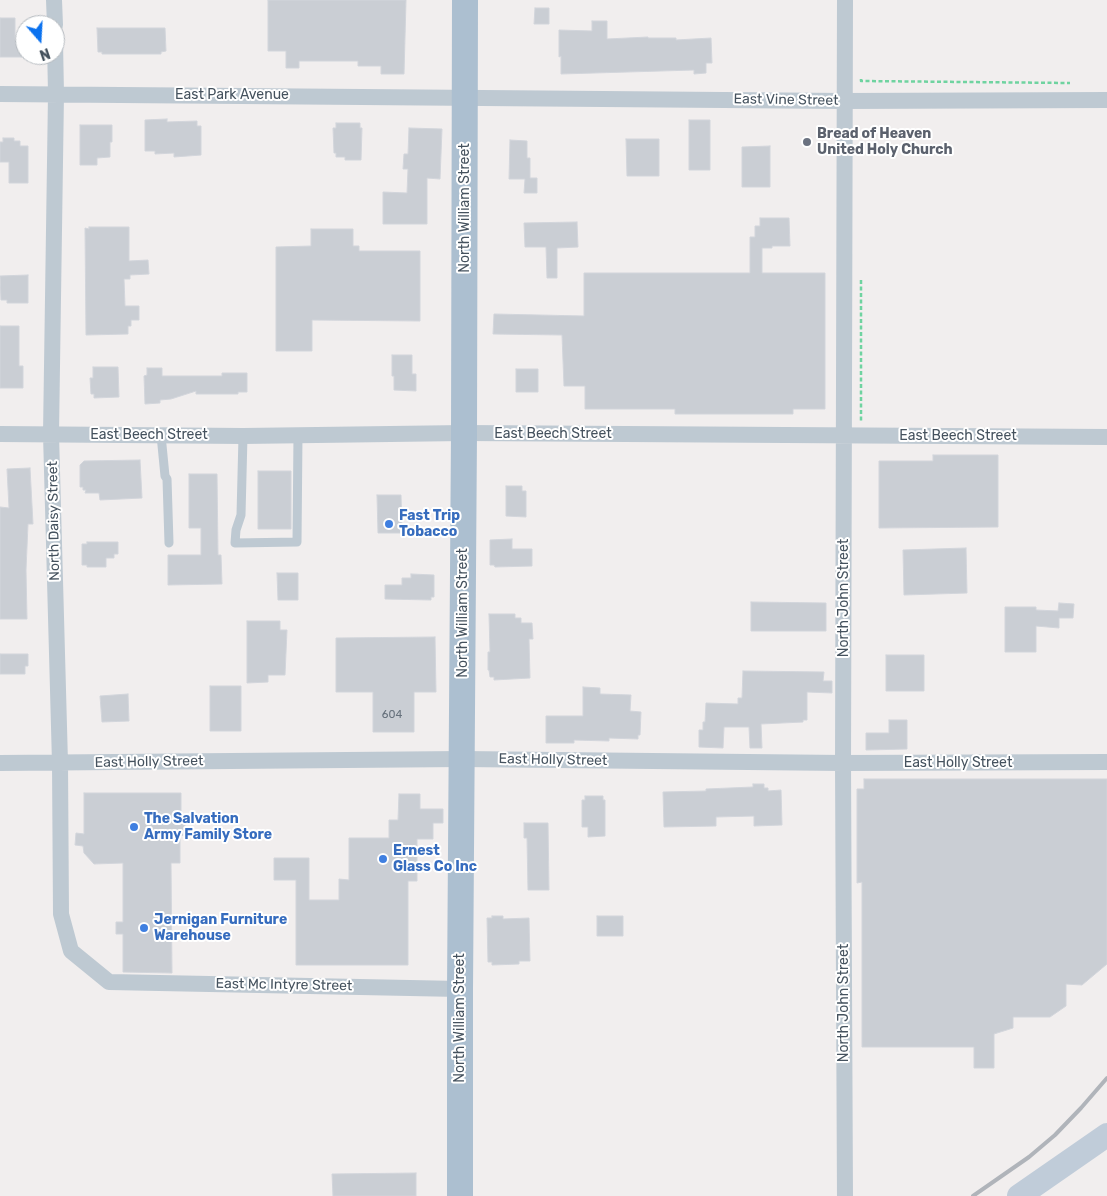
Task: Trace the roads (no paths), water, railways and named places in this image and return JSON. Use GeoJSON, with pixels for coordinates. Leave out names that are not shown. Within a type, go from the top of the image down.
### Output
{"type":"FeatureCollection","features":[{"type":"Feature","properties":{"kind":"main road","name":"North William Street"},"geometry":{"type":"LineString","coordinates":[[460,1196],[465,0]]}},
{"type":"Feature","properties":{"kind":"street"},"geometry":{"type":"LineString","coordinates":[[54,0],[55,15]]}},
{"type":"Feature","properties":{"kind":"street","name":"North John Street"},"geometry":{"type":"LineString","coordinates":[[844,0],[843,763],[845,1196]]}},
{"type":"Feature","properties":{"kind":"street","name":"North Daisy Street"},"geometry":{"type":"LineString","coordinates":[[55,65],[51,434],[60,763],[61,914],[71,951],[109,982]]}},
{"type":"Feature","properties":{"kind":"street","name":"East Park Avenue"},"geometry":{"type":"LineString","coordinates":[[0,94],[465,97]]}},
{"type":"Feature","properties":{"kind":"street","name":"East Vine Street"},"geometry":{"type":"LineString","coordinates":[[465,97],[844,101],[1107,100]]}},
{"type":"Feature","properties":{"kind":"street","name":"East Beech Street"},"geometry":{"type":"LineString","coordinates":[[0,434],[243,436],[464,433],[1107,437]]}},
{"type":"Feature","properties":{"kind":"street","name":"East Holly Street"},"geometry":{"type":"LineString","coordinates":[[0,763],[462,759],[843,763],[1107,762]]}},
{"type":"Feature","properties":{"kind":"street","name":"East Mc Intyre Street"},"geometry":{"type":"LineString","coordinates":[[109,982],[460,989]]}},
{"type":"Feature","properties":{"kind":"street"},"geometry":{"type":"LineString","coordinates":[[1018,1196],[1107,1135]]}},
{"type":"Feature","properties":{"kind":"lane"},"geometry":{"type":"LineString","coordinates":[[243,436],[241,515],[236,530],[235,543],[297,542],[298,434]]}},
{"type":"Feature","properties":{"kind":"lane"},"geometry":{"type":"LineString","coordinates":[[161,435],[167,480],[169,543]]}},
{"type":"Feature","properties":{"kind":"railway"},"geometry":{"type":"LineString","coordinates":[[973,1196],[1029,1157],[1055,1135],[1107,1078]]}},
{"type":"Feature","properties":{"kind":"place","name":"Bread of Heaven United Holy Church"},"geometry":{"type":"Point","coordinates":[807,142]}},
{"type":"Feature","properties":{"kind":"place","name":"Fast Trip Tobacco"},"geometry":{"type":"Point","coordinates":[389,524]}},
{"type":"Feature","properties":{"kind":"place","name":"The Salvation Army Family Store"},"geometry":{"type":"Point","coordinates":[134,827]}},
{"type":"Feature","properties":{"kind":"place","name":"Ernest Glass Co Inc"},"geometry":{"type":"Point","coordinates":[383,859]}},
{"type":"Feature","properties":{"kind":"place","name":"Jernigan Furniture Warehouse"},"geometry":{"type":"Point","coordinates":[144,928]}}]}
